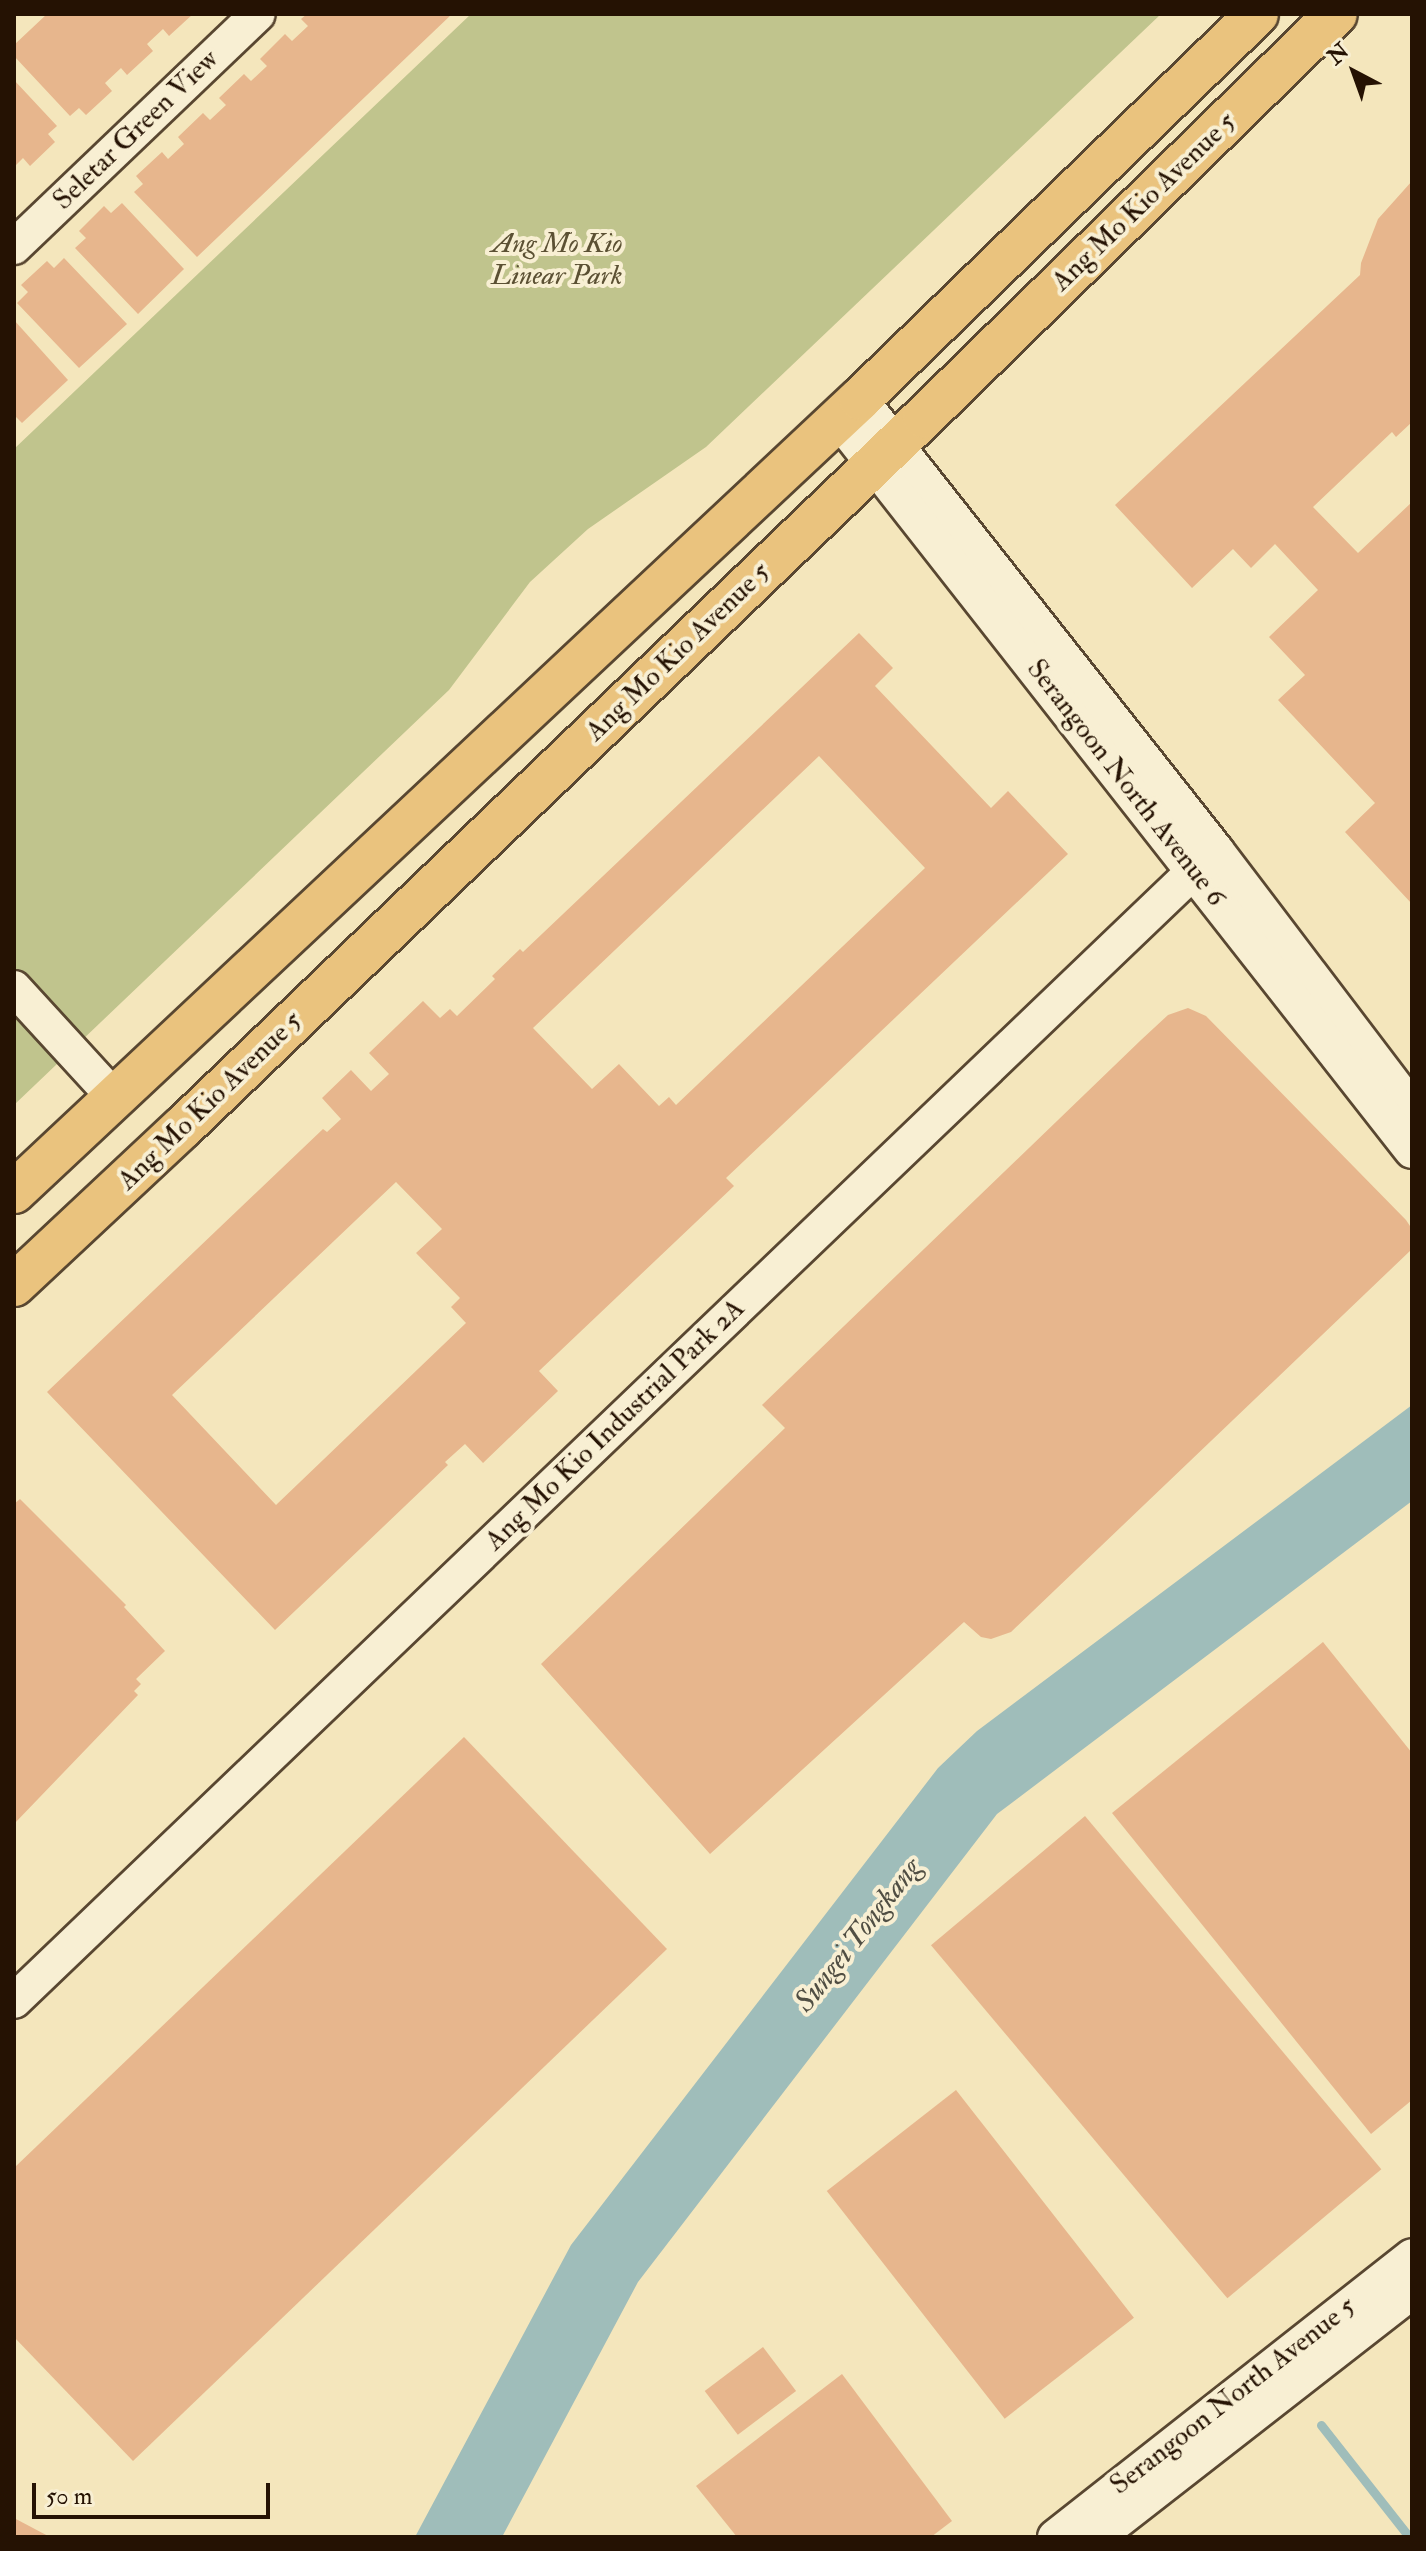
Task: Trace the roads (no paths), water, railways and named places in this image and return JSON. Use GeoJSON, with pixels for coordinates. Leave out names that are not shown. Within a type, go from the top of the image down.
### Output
{"type":"FeatureCollection","features":[{"type":"Feature","properties":{"kind":"main road","name":"Ang Mo Kio Avenue 5"},"geometry":{"type":"LineString","coordinates":[[14,1192],[849,409],[1257,14]]}},
{"type":"Feature","properties":{"kind":"main road","name":"Ang Mo Kio Avenue 5"},"geometry":{"type":"LineString","coordinates":[[14,1285],[183,1127],[885,453],[1336,14]]}},
{"type":"Feature","properties":{"kind":"street","name":"Seletar Green View"},"geometry":{"type":"LineString","coordinates":[[14,247],[258,14]]}},
{"type":"Feature","properties":{"kind":"street","name":"Serangoon North Avenue 6"},"geometry":{"type":"LineString","coordinates":[[849,409],[1205,860],[1412,1108]]}},
{"type":"Feature","properties":{"kind":"street","name":"Serangoon North Avenue 6"},"geometry":{"type":"LineString","coordinates":[[1205,860],[1412,1151]]}},
{"type":"Feature","properties":{"kind":"street","name":"Ang Mo Kio Industrial Park 2A"},"geometry":{"type":"LineString","coordinates":[[14,2001],[1205,860]]}},
{"type":"Feature","properties":{"kind":"street"},"geometry":{"type":"LineString","coordinates":[[14,988],[114,1097]]}},
{"type":"Feature","properties":{"kind":"street","name":"Serangoon North Avenue 5"},"geometry":{"type":"LineString","coordinates":[[1055,2537],[1412,2256]]}},
{"type":"Feature","properties":{"kind":"street","name":"Serangoon North Avenue 5"},"geometry":{"type":"LineString","coordinates":[[1097,2537],[1412,2292]]}},
{"type":"Feature","properties":{"kind":"water","name":"Sungei Tongkang"},"geometry":{"type":"Polygon","coordinates":[[[1412,1405],[1412,1501],[997,1814],[638,2282],[502,2537],[415,2537],[571,2245],[938,1768],[977,1731],[1412,1405]]]}},
{"type":"Feature","properties":{"kind":"waterway"},"geometry":{"type":"LineString","coordinates":[[1321,2425],[1409,2537]]}},
{"type":"Feature","properties":{"kind":"park label","name":"Ang Mo Kio Linear Park"},"geometry":{"type":"Point","coordinates":[557,260]}}]}
